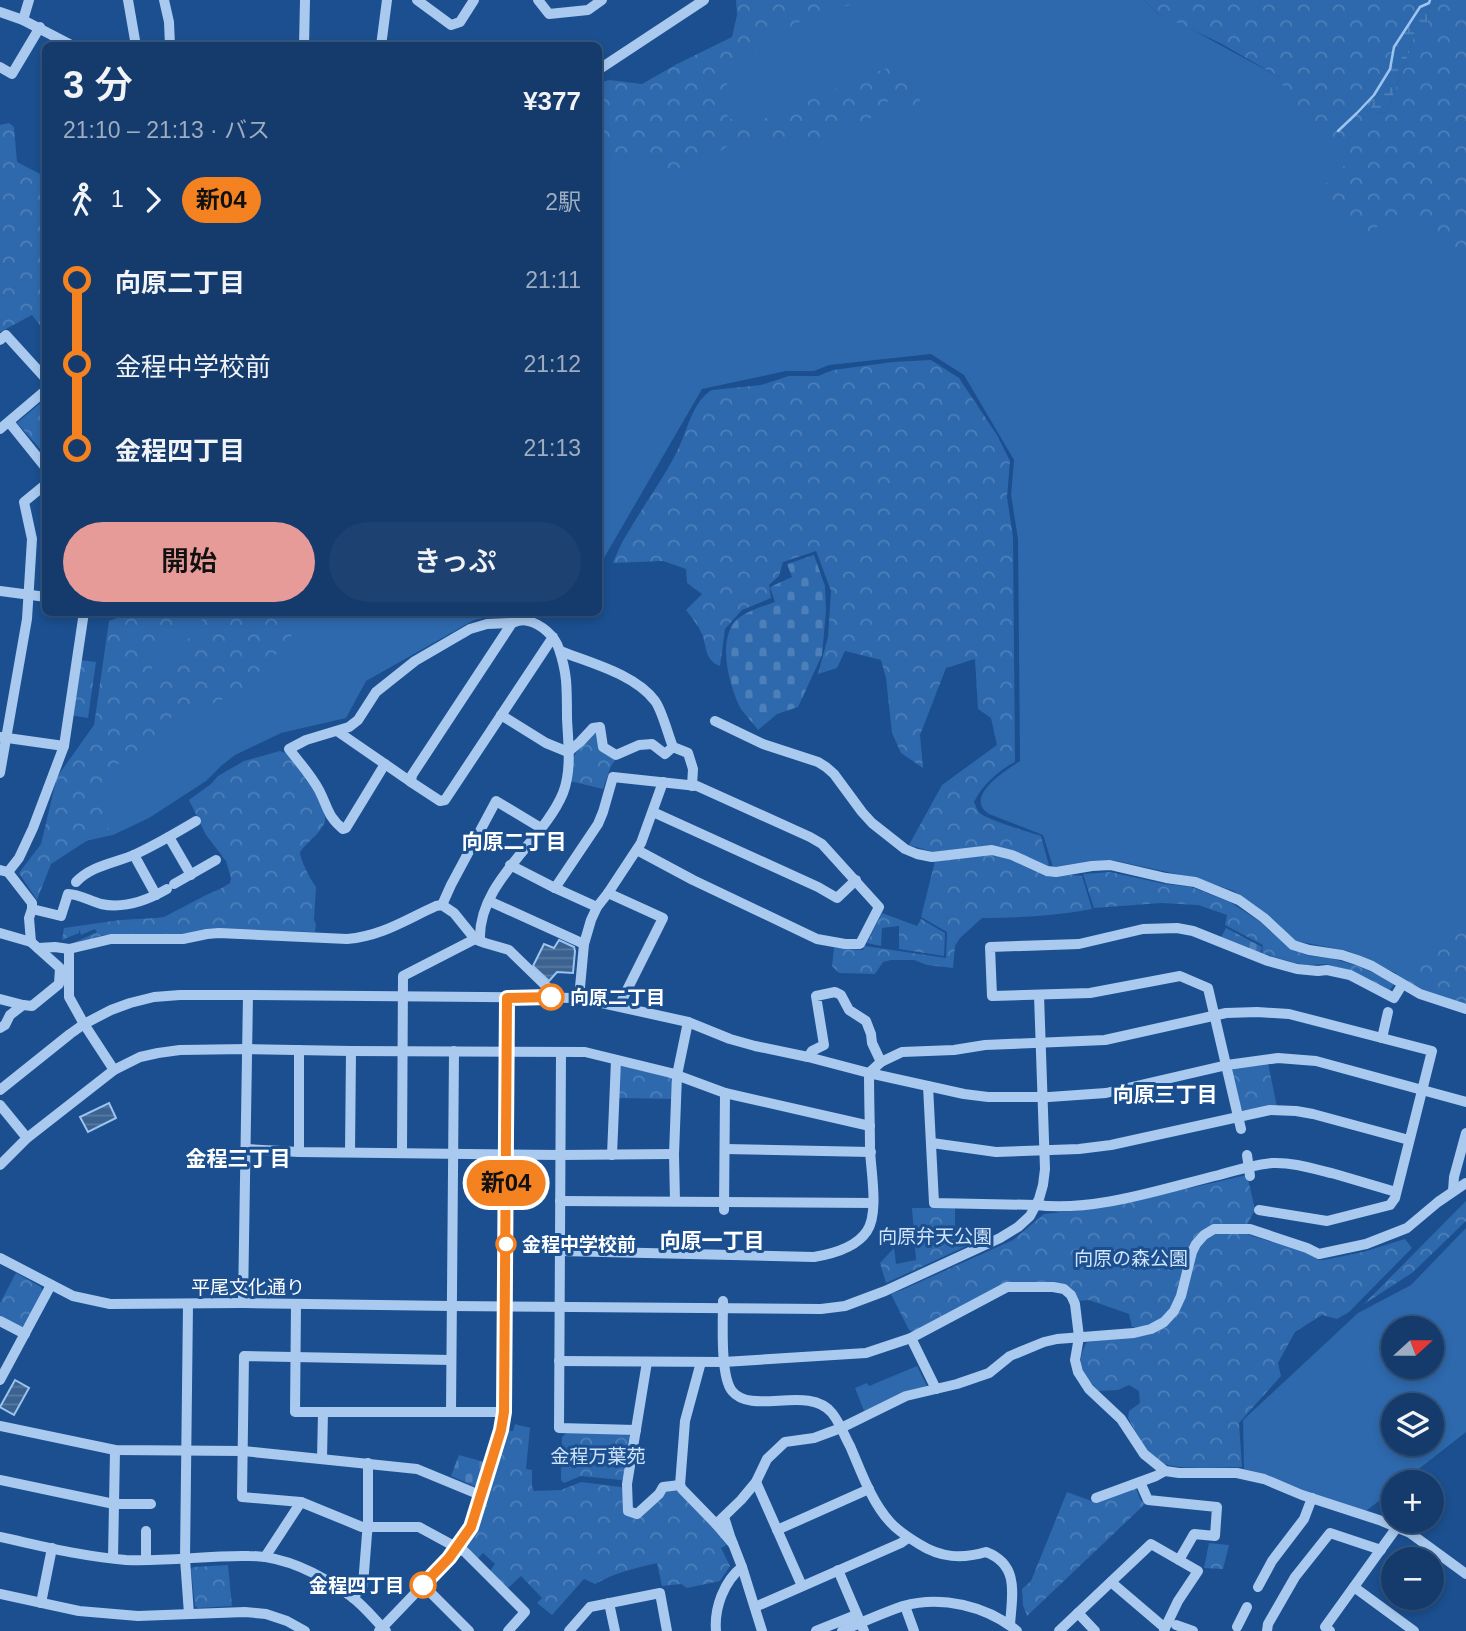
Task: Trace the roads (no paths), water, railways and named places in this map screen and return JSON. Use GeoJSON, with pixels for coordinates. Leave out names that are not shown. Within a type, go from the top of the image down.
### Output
{"type":"FeatureCollection","features":[{"type":"Feature","properties":{"kind":"street"},"geometry":{"type":"LineString","coordinates":[[23,20],[29,0]]}},
{"type":"Feature","properties":{"kind":"street"},"geometry":{"type":"LineString","coordinates":[[128,0],[134,42]]}},
{"type":"Feature","properties":{"kind":"street"},"geometry":{"type":"LineString","coordinates":[[164,0],[170,42]]}},
{"type":"Feature","properties":{"kind":"street"},"geometry":{"type":"LineString","coordinates":[[304,42],[305,0]]}},
{"type":"Feature","properties":{"kind":"street"},"geometry":{"type":"LineString","coordinates":[[382,42],[387,0]]}},
{"type":"Feature","properties":{"kind":"street"},"geometry":{"type":"LineString","coordinates":[[416,0],[451,25],[460,22],[474,0]]}},
{"type":"Feature","properties":{"kind":"street"},"geometry":{"type":"LineString","coordinates":[[538,0],[549,14],[588,10],[602,0]]}},
{"type":"Feature","properties":{"kind":"street"},"geometry":{"type":"LineString","coordinates":[[602,67],[705,0]]}},
{"type":"Feature","properties":{"kind":"street"},"geometry":{"type":"LineString","coordinates":[[0,12],[40,27],[67,42]]}},
{"type":"Feature","properties":{"kind":"street"},"geometry":{"type":"LineString","coordinates":[[0,67],[12,74],[40,27]]}},
{"type":"Feature","properties":{"kind":"street"},"geometry":{"type":"LineString","coordinates":[[0,340],[6,335],[42,375]]}},
{"type":"Feature","properties":{"kind":"street"},"geometry":{"type":"LineString","coordinates":[[42,393],[4,426],[42,464]]}},
{"type":"Feature","properties":{"kind":"street"},"geometry":{"type":"LineString","coordinates":[[0,773],[30,594],[32,539],[24,502],[42,487]]}},
{"type":"Feature","properties":{"kind":"street"},"geometry":{"type":"LineString","coordinates":[[0,591],[42,596]]}},
{"type":"Feature","properties":{"kind":"street"},"geometry":{"type":"LineString","coordinates":[[0,999],[32,1006],[59,984],[60,968],[34,945],[29,918],[32,903],[4,871],[19,858],[64,746],[83,616]]}},
{"type":"Feature","properties":{"kind":"street"},"geometry":{"type":"LineString","coordinates":[[385,764],[346,828],[343,828],[332,820],[320,792],[289,749],[306,740],[349,727],[358,720],[376,692],[415,661],[470,629],[487,624],[526,620],[538,625],[553,637],[560,651],[566,679],[568,774],[554,809],[510,866],[489,901],[480,922],[478,939]]}},
{"type":"Feature","properties":{"kind":"street"},"geometry":{"type":"LineString","coordinates":[[411,782],[412,775],[512,622]]}},
{"type":"Feature","properties":{"kind":"street"},"geometry":{"type":"LineString","coordinates":[[337,731],[440,801],[445,800],[553,637]]}},
{"type":"Feature","properties":{"kind":"street"},"geometry":{"type":"LineString","coordinates":[[560,651],[624,677],[656,702],[673,747],[688,753],[693,769],[692,786]]}},
{"type":"Feature","properties":{"kind":"street"},"geometry":{"type":"LineString","coordinates":[[501,715],[546,743],[568,752]]}},
{"type":"Feature","properties":{"kind":"street"},"geometry":{"type":"LineString","coordinates":[[715,721],[763,744],[826,767],[872,823],[917,855],[932,857],[992,850],[1012,855],[1047,871],[1110,865],[1195,882],[1239,900],[1264,918],[1293,945],[1357,960],[1420,994],[1466,1009]]}},
{"type":"Feature","properties":{"kind":"street"},"geometry":{"type":"LineString","coordinates":[[568,752],[593,728],[600,727],[603,747],[616,755],[639,745],[652,744],[665,754],[673,747]]}},
{"type":"Feature","properties":{"kind":"street"},"geometry":{"type":"LineString","coordinates":[[4,738],[64,746]]}},
{"type":"Feature","properties":{"kind":"street"},"geometry":{"type":"LineString","coordinates":[[555,888],[597,824],[612,777],[697,786],[822,844],[879,907],[860,944],[817,939],[637,850]]}},
{"type":"Feature","properties":{"kind":"street"},"geometry":{"type":"LineString","coordinates":[[579,998],[584,944],[591,920],[597,907],[637,850],[663,782]]}},
{"type":"Feature","properties":{"kind":"street"},"geometry":{"type":"LineString","coordinates":[[442,905],[496,801],[541,828]]}},
{"type":"Feature","properties":{"kind":"street"},"geometry":{"type":"LineString","coordinates":[[653,812],[837,898],[856,880]]}},
{"type":"Feature","properties":{"kind":"street"},"geometry":{"type":"LineString","coordinates":[[76,882],[92,869],[134,855],[196,821]]}},
{"type":"Feature","properties":{"kind":"street"},"geometry":{"type":"LineString","coordinates":[[169,837],[191,875]]}},
{"type":"Feature","properties":{"kind":"street"},"geometry":{"type":"LineString","coordinates":[[134,855],[156,895]]}},
{"type":"Feature","properties":{"kind":"street"},"geometry":{"type":"LineString","coordinates":[[32,909],[61,916],[68,894],[103,904],[134,903],[156,895],[216,860]]}},
{"type":"Feature","properties":{"kind":"street"},"geometry":{"type":"LineString","coordinates":[[510,866],[597,907]]}},
{"type":"Feature","properties":{"kind":"street"},"geometry":{"type":"LineString","coordinates":[[608,893],[663,918],[619,1006]]}},
{"type":"Feature","properties":{"kind":"street"},"geometry":{"type":"LineString","coordinates":[[489,901],[584,944]]}},
{"type":"Feature","properties":{"kind":"street"},"geometry":{"type":"LineString","coordinates":[[0,933],[34,945],[69,949],[111,939],[183,939],[207,934],[357,938],[377,934],[442,905],[478,939],[509,950],[554,997]]}},
{"type":"Feature","properties":{"kind":"street"},"geometry":{"type":"LineString","coordinates":[[1241,1129],[1208,988],[1180,976],[1090,993],[992,996],[990,947],[1079,944],[1143,929],[1177,929],[1193,931],[1297,970],[1327,970],[1350,975],[1394,998],[1402,985]]}},
{"type":"Feature","properties":{"kind":"street"},"geometry":{"type":"LineString","coordinates":[[402,1153],[403,976],[478,939]]}},
{"type":"Feature","properties":{"kind":"street"},"geometry":{"type":"LineString","coordinates":[[69,949],[69,997],[114,1070]]}},
{"type":"Feature","properties":{"kind":"street"},"geometry":{"type":"LineString","coordinates":[[808,1057],[811,1051],[824,1045],[816,996],[835,992],[841,995],[849,1010],[866,1021],[872,1044],[881,1062]]}},
{"type":"Feature","properties":{"kind":"street"},"geometry":{"type":"LineString","coordinates":[[243,1303],[248,995]]}},
{"type":"Feature","properties":{"kind":"street"},"geometry":{"type":"LineString","coordinates":[[1035,1205],[1044,1177],[1039,995]]}},
{"type":"Feature","properties":{"kind":"street"},"geometry":{"type":"LineString","coordinates":[[0,1090],[84,1024],[111,1010],[154,997],[554,997],[579,998],[619,1006],[688,1022],[730,1039],[869,1073],[988,1097],[1106,1093],[1227,1065],[1278,1058],[1316,1061],[1466,1102]]}},
{"type":"Feature","properties":{"kind":"street"},"geometry":{"type":"LineString","coordinates":[[0,1537],[113,1558],[146,1560],[265,1557],[307,1570],[326,1580],[353,1598],[383,1630],[456,1548],[471,1527],[501,1430],[504,1412],[507,998]]}},
{"type":"Feature","properties":{"kind":"street"},"geometry":{"type":"LineString","coordinates":[[0,1028],[5,1025],[10,1015],[23,1005]]}},
{"type":"Feature","properties":{"kind":"street"},"geometry":{"type":"LineString","coordinates":[[560,1251],[814,1256],[831,1254],[857,1242],[871,1224],[873,1203],[869,1073],[881,1062],[902,1052],[1105,1040],[1226,1013],[1257,1012],[1289,1014],[1432,1051],[1395,1198],[1390,1205],[1327,1221],[1258,1208],[1250,1228]]}},
{"type":"Feature","properties":{"kind":"street"},"geometry":{"type":"LineString","coordinates":[[1382,1038],[1388,1012]]}},
{"type":"Feature","properties":{"kind":"street"},"geometry":{"type":"LineString","coordinates":[[675,1201],[677,1075],[688,1022]]}},
{"type":"Feature","properties":{"kind":"street"},"geometry":{"type":"LineString","coordinates":[[0,1165],[27,1138],[114,1070],[140,1057],[180,1050],[585,1052],[677,1075],[725,1093],[870,1126]]}},
{"type":"Feature","properties":{"kind":"street"},"geometry":{"type":"LineString","coordinates":[[299,1050],[299,1152]]}},
{"type":"Feature","properties":{"kind":"street"},"geometry":{"type":"LineString","coordinates":[[350,1152],[351,1051]]}},
{"type":"Feature","properties":{"kind":"street"},"geometry":{"type":"LineString","coordinates":[[451,1412],[454,1051]]}},
{"type":"Feature","properties":{"kind":"street"},"geometry":{"type":"LineString","coordinates":[[561,1052],[559,1428],[636,1430]]}},
{"type":"Feature","properties":{"kind":"street"},"geometry":{"type":"LineString","coordinates":[[612,1155],[616,1060]]}},
{"type":"Feature","properties":{"kind":"street"},"geometry":{"type":"LineString","coordinates":[[928,1086],[934,1203],[1086,1205],[1250,1172],[1272,1164],[1298,1165],[1396,1192]]}},
{"type":"Feature","properties":{"kind":"street"},"geometry":{"type":"LineString","coordinates":[[724,1206],[725,1093]]}},
{"type":"Feature","properties":{"kind":"street"},"geometry":{"type":"LineString","coordinates":[[0,1105],[27,1138]]}},
{"type":"Feature","properties":{"kind":"street"},"geometry":{"type":"LineString","coordinates":[[932,1143],[996,1152],[1079,1149],[1111,1145],[1270,1110],[1313,1114],[1409,1140]]}},
{"type":"Feature","properties":{"kind":"street"},"geometry":{"type":"LineString","coordinates":[[1453,1191],[1466,1133]]}},
{"type":"Feature","properties":{"kind":"street"},"geometry":{"type":"LineString","coordinates":[[246,1149],[299,1152],[674,1154]]}},
{"type":"Feature","properties":{"kind":"street"},"geometry":{"type":"LineString","coordinates":[[725,1149],[871,1152]]}},
{"type":"Feature","properties":{"kind":"street"},"geometry":{"type":"LineString","coordinates":[[1247,1155],[1250,1172]]}},
{"type":"Feature","properties":{"kind":"street"},"geometry":{"type":"LineString","coordinates":[[720,1520],[756,1482],[767,1459],[785,1443],[814,1438],[841,1428],[906,1396],[989,1373],[1010,1356],[1044,1342],[1134,1332],[1151,1329],[1164,1322],[1174,1311],[1181,1296],[1196,1244],[1204,1235],[1214,1230],[1250,1228],[1319,1254],[1366,1244],[1407,1228],[1466,1183]]}},
{"type":"Feature","properties":{"kind":"street"},"geometry":{"type":"LineString","coordinates":[[561,1200],[675,1201],[724,1206],[873,1203]]}},
{"type":"Feature","properties":{"kind":"street","name":"平尾文化通り"},"geometry":{"type":"LineString","coordinates":[[0,1258],[73,1296],[110,1304],[505,1307],[723,1305],[821,1309],[845,1306],[885,1291],[1000,1238],[1025,1221],[1035,1205]]}},
{"type":"Feature","properties":{"kind":"street"},"geometry":{"type":"LineString","coordinates":[[0,1380],[51,1285]]}},
{"type":"Feature","properties":{"kind":"street"},"geometry":{"type":"LineString","coordinates":[[559,1361],[724,1362],[866,1353],[911,1338],[1007,1287],[1053,1287],[1063,1289],[1071,1295],[1075,1304],[1079,1337],[1075,1360],[1078,1372],[1089,1389],[1121,1419],[1144,1454],[1165,1471],[1249,1475],[1381,1522]]}},
{"type":"Feature","properties":{"kind":"street"},"geometry":{"type":"LineString","coordinates":[[188,1304],[184,1559],[190,1614]]}},
{"type":"Feature","properties":{"kind":"street"},"geometry":{"type":"LineString","coordinates":[[296,1304],[295,1412],[504,1412]]}},
{"type":"Feature","properties":{"kind":"street"},"geometry":{"type":"LineString","coordinates":[[723,1305],[725,1379],[731,1390],[738,1396],[765,1401],[803,1400],[815,1401],[825,1406],[832,1412],[841,1428],[869,1489],[890,1522],[908,1538],[925,1548],[951,1557],[969,1557],[986,1552],[1005,1564],[1013,1591],[1013,1628]]}},
{"type":"Feature","properties":{"kind":"street"},"geometry":{"type":"LineString","coordinates":[[0,1321],[25,1334]]}},
{"type":"Feature","properties":{"kind":"street"},"geometry":{"type":"LineString","coordinates":[[911,1338],[936,1388]]}},
{"type":"Feature","properties":{"kind":"street"},"geometry":{"type":"LineString","coordinates":[[451,1360],[243,1356],[242,1497],[301,1502],[362,1527],[419,1527],[465,1552],[526,1612],[508,1631]]}},
{"type":"Feature","properties":{"kind":"street"},"geometry":{"type":"LineString","coordinates":[[647,1362],[627,1484],[628,1511],[636,1514],[659,1494],[663,1487],[680,1485],[720,1520],[742,1567],[762,1631]]}},
{"type":"Feature","properties":{"kind":"street"},"geometry":{"type":"LineString","coordinates":[[680,1485],[685,1421],[701,1362]]}},
{"type":"Feature","properties":{"kind":"street"},"geometry":{"type":"LineString","coordinates":[[322,1459],[323,1412]]}},
{"type":"Feature","properties":{"kind":"street"},"geometry":{"type":"LineString","coordinates":[[0,1426],[115,1450],[243,1451],[417,1469],[480,1495]]}},
{"type":"Feature","properties":{"kind":"street"},"geometry":{"type":"LineString","coordinates":[[113,1558],[115,1450]]}},
{"type":"Feature","properties":{"kind":"street"},"geometry":{"type":"LineString","coordinates":[[353,1598],[363,1585],[368,1527],[368,1464]]}},
{"type":"Feature","properties":{"kind":"street"},"geometry":{"type":"LineString","coordinates":[[1096,1498],[1165,1471]]}},
{"type":"Feature","properties":{"kind":"street"},"geometry":{"type":"LineString","coordinates":[[0,1479],[114,1504],[151,1504]]}},
{"type":"Feature","properties":{"kind":"street"},"geometry":{"type":"LineString","coordinates":[[756,1482],[802,1586]]}},
{"type":"Feature","properties":{"kind":"street"},"geometry":{"type":"LineString","coordinates":[[1140,1482],[1148,1500],[1217,1507],[1215,1536],[1194,1534],[1179,1560]]}},
{"type":"Feature","properties":{"kind":"street"},"geometry":{"type":"LineString","coordinates":[[777,1530],[869,1489]]}},
{"type":"Feature","properties":{"kind":"street"},"geometry":{"type":"LineString","coordinates":[[1258,1587],[1272,1561],[1304,1519],[1312,1498]]}},
{"type":"Feature","properties":{"kind":"street"},"geometry":{"type":"LineString","coordinates":[[265,1557],[301,1502]]}},
{"type":"Feature","properties":{"kind":"street"},"geometry":{"type":"LineString","coordinates":[[146,1531],[146,1560]]}},
{"type":"Feature","properties":{"kind":"street"},"geometry":{"type":"LineString","coordinates":[[1410,1533],[1466,1574]]}},
{"type":"Feature","properties":{"kind":"street"},"geometry":{"type":"LineString","coordinates":[[1278,1631],[1267,1627],[1295,1577],[1330,1534],[1381,1550],[1325,1627],[1330,1631]]}},
{"type":"Feature","properties":{"kind":"street"},"geometry":{"type":"LineString","coordinates":[[755,1607],[908,1538]]}},
{"type":"Feature","properties":{"kind":"street"},"geometry":{"type":"LineString","coordinates":[[1059,1631],[1151,1544],[1198,1571],[1178,1601],[1168,1628]]}},
{"type":"Feature","properties":{"kind":"street"},"geometry":{"type":"LineString","coordinates":[[41,1603],[52,1548]]}},
{"type":"Feature","properties":{"kind":"street"},"geometry":{"type":"LineString","coordinates":[[716,1631],[718,1604],[733,1574],[742,1567]]}},
{"type":"Feature","properties":{"kind":"street"},"geometry":{"type":"LineString","coordinates":[[838,1570],[860,1623]]}},
{"type":"Feature","properties":{"kind":"street"},"geometry":{"type":"LineString","coordinates":[[1111,1582],[1168,1628],[1193,1631]]}},
{"type":"Feature","properties":{"kind":"street"},"geometry":{"type":"LineString","coordinates":[[423,1585],[469,1631]]}},
{"type":"Feature","properties":{"kind":"street"},"geometry":{"type":"LineString","coordinates":[[1354,1587],[1414,1631]]}},
{"type":"Feature","properties":{"kind":"street"},"geometry":{"type":"LineString","coordinates":[[569,1631],[590,1607],[660,1593],[667,1631]]}},
{"type":"Feature","properties":{"kind":"street"},"geometry":{"type":"LineString","coordinates":[[0,1594],[79,1611],[126,1615],[244,1612],[266,1614],[287,1620],[305,1631]]}},
{"type":"Feature","properties":{"kind":"street"},"geometry":{"type":"LineString","coordinates":[[842,1631],[905,1606],[933,1602],[986,1612],[1013,1628]]}},
{"type":"Feature","properties":{"kind":"street"},"geometry":{"type":"LineString","coordinates":[[609,1603],[615,1631]]}},
{"type":"Feature","properties":{"kind":"street"},"geometry":{"type":"LineString","coordinates":[[905,1606],[914,1631]]}},
{"type":"Feature","properties":{"kind":"street"},"geometry":{"type":"LineString","coordinates":[[1237,1627],[1247,1607]]}},
{"type":"Feature","properties":{"kind":"street"},"geometry":{"type":"LineString","coordinates":[[1078,1613],[1095,1631]]}},
{"type":"Feature","properties":{"kind":"street"},"geometry":{"type":"LineString","coordinates":[[816,1631],[860,1623]]}},
{"type":"Feature","properties":{"kind":"waterway"},"geometry":{"type":"LineString","coordinates":[[1338,131],[1374,95],[1390,69],[1394,47],[1420,7],[1430,0]]}},
{"type":"Feature","properties":{"kind":"place","name":"向原二丁目"},"geometry":{"type":"Point","coordinates":[551,997]}},
{"type":"Feature","properties":{"kind":"place","name":"金程中学校前"},"geometry":{"type":"Point","coordinates":[506,1244]}},
{"type":"Feature","properties":{"kind":"place","name":"金程四丁目"},"geometry":{"type":"Point","coordinates":[423,1585]}},
{"type":"Feature","properties":{"kind":"district","name":"向原二丁目"},"geometry":{"type":"Point","coordinates":[514,842]}},
{"type":"Feature","properties":{"kind":"district","name":"向原三丁目"},"geometry":{"type":"Point","coordinates":[1165,1095]}},
{"type":"Feature","properties":{"kind":"district","name":"金程三丁目"},"geometry":{"type":"Point","coordinates":[238,1159]}},
{"type":"Feature","properties":{"kind":"district","name":"向原一丁目"},"geometry":{"type":"Point","coordinates":[712,1241]}},
{"type":"Feature","properties":{"kind":"park label","name":"向原弁天公園"},"geometry":{"type":"Point","coordinates":[935,1236]}},
{"type":"Feature","properties":{"kind":"park label","name":"向原の森公園"},"geometry":{"type":"Point","coordinates":[1131,1258]}},
{"type":"Feature","properties":{"kind":"park label","name":"金程万葉苑"},"geometry":{"type":"Point","coordinates":[598,1456]}}]}
